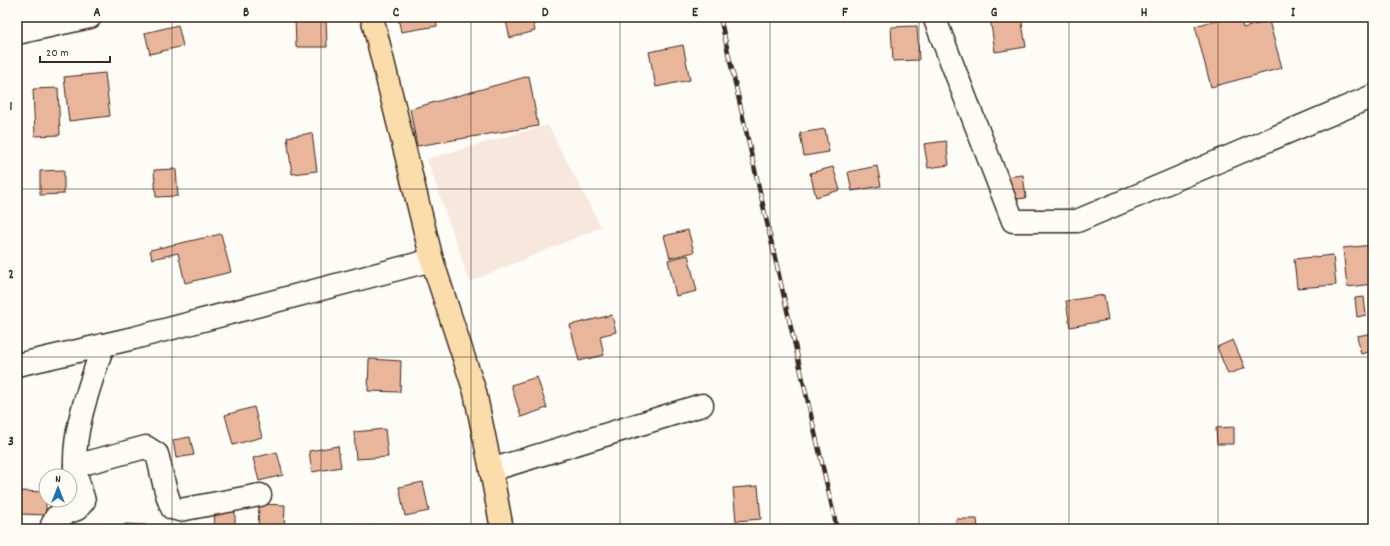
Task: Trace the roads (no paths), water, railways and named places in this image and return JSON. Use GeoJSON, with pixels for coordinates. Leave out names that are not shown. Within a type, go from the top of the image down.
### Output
{"type":"FeatureCollection","features":[{"type":"Feature","properties":{"kind":"main road"},"geometry":{"type":"LineString","coordinates":[[372,17],[432,260],[475,392],[502,529]]}},
{"type":"Feature","properties":{"kind":"street"},"geometry":{"type":"LineString","coordinates":[[17,33],[90,17]]}},
{"type":"Feature","properties":{"kind":"street"},"geometry":{"type":"LineString","coordinates":[[934,17],[1013,221],[1077,221],[1373,96]]}},
{"type":"Feature","properties":{"kind":"street"},"geometry":{"type":"LineString","coordinates":[[17,365],[103,345],[432,260]]}},
{"type":"Feature","properties":{"kind":"street"},"geometry":{"type":"LineString","coordinates":[[53,529],[52,525],[56,517],[77,509],[84,501],[75,466],[78,430],[103,345]]}},
{"type":"Feature","properties":{"kind":"street"},"geometry":{"type":"LineString","coordinates":[[491,470],[702,405]]}},
{"type":"Feature","properties":{"kind":"street"},"geometry":{"type":"LineString","coordinates":[[75,466],[146,447],[157,454],[172,508],[180,510],[260,495]]}},
{"type":"Feature","properties":{"kind":"railway"},"geometry":{"type":"LineString","coordinates":[[720,17],[837,529]]}}]}
